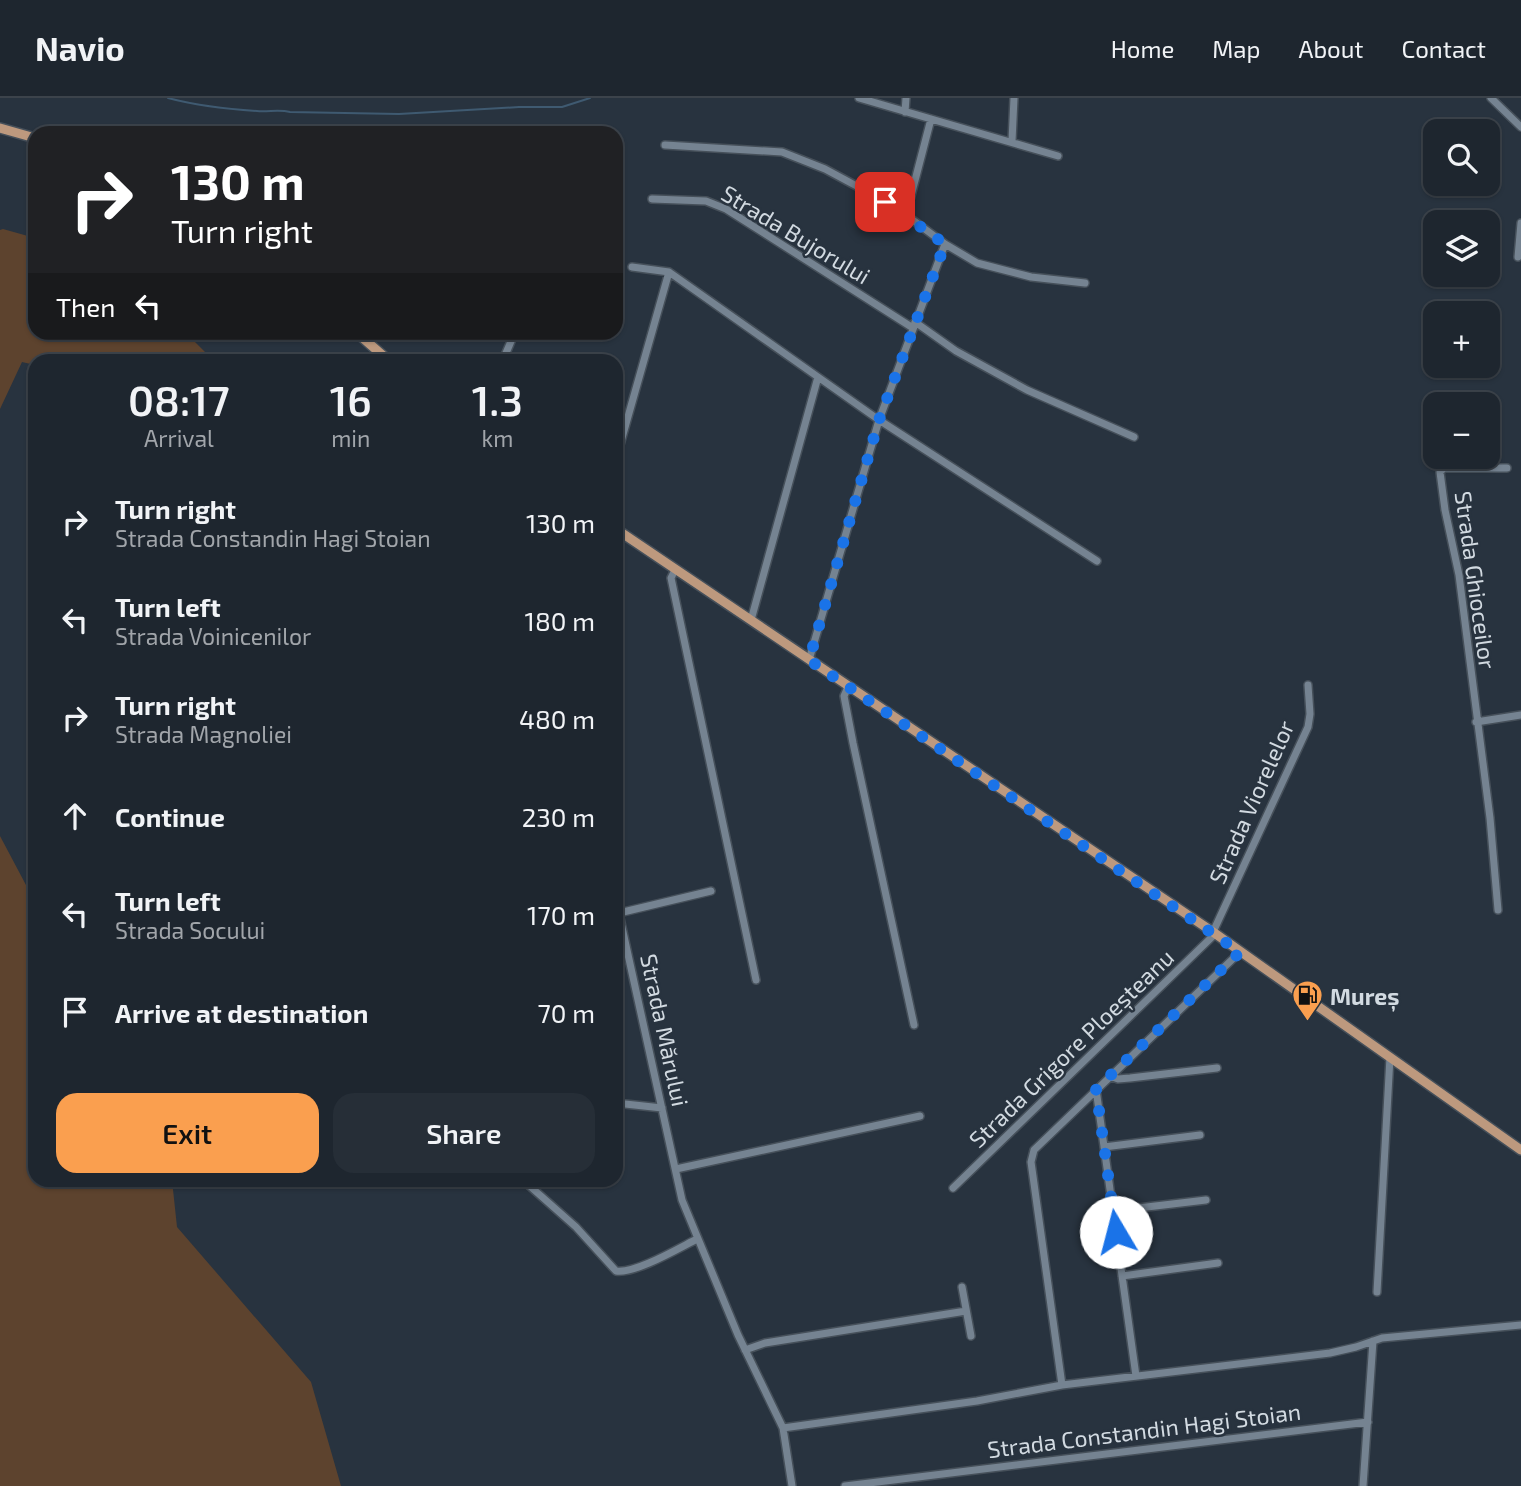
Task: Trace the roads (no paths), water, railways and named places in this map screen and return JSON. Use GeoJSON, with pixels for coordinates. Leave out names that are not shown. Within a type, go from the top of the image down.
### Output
{"type":"FeatureCollection","features":[{"type":"Feature","properties":{"kind":"main road"},"geometry":{"type":"LineString","coordinates":[[0,128],[28,136]]}},
{"type":"Feature","properties":{"kind":"main road"},"geometry":{"type":"LineString","coordinates":[[365,340],[380,354]]}},
{"type":"Feature","properties":{"kind":"main road"},"geometry":{"type":"LineString","coordinates":[[623,533],[1214,933],[1521,1150]]}},
{"type":"Feature","properties":{"kind":"street"},"geometry":{"type":"LineString","coordinates":[[859,98],[1058,156]]}},
{"type":"Feature","properties":{"kind":"street"},"geometry":{"type":"LineString","coordinates":[[905,112],[906,98]]}},
{"type":"Feature","properties":{"kind":"street"},"geometry":{"type":"LineString","coordinates":[[1012,141],[1014,98]]}},
{"type":"Feature","properties":{"kind":"street"},"geometry":{"type":"LineString","coordinates":[[1491,98],[1521,127]]}},
{"type":"Feature","properties":{"kind":"street"},"geometry":{"type":"LineString","coordinates":[[906,215],[931,118]]}},
{"type":"Feature","properties":{"kind":"street"},"geometry":{"type":"LineString","coordinates":[[665,145],[782,152],[835,174],[906,215],[945,244],[977,263],[1031,276],[1085,283]]}},
{"type":"Feature","properties":{"kind":"street","name":"Strada Bujorului"},"geometry":{"type":"LineString","coordinates":[[652,199],[706,201],[726,209],[956,351],[1027,390],[1134,437]]}},
{"type":"Feature","properties":{"kind":"street"},"geometry":{"type":"LineString","coordinates":[[1518,257],[1521,223]]}},
{"type":"Feature","properties":{"kind":"street"},"geometry":{"type":"LineString","coordinates":[[809,660],[879,420],[945,244]]}},
{"type":"Feature","properties":{"kind":"street"},"geometry":{"type":"LineString","coordinates":[[632,267],[669,272],[879,420],[1097,561]]}},
{"type":"Feature","properties":{"kind":"street"},"geometry":{"type":"LineString","coordinates":[[623,434],[669,272]]}},
{"type":"Feature","properties":{"kind":"street"},"geometry":{"type":"LineString","coordinates":[[751,620],[818,377]]}},
{"type":"Feature","properties":{"kind":"street","name":"Strada Ghioceilor"},"geometry":{"type":"LineString","coordinates":[[1476,722],[1459,575],[1440,471],[1444,468],[1507,468]]}},
{"type":"Feature","properties":{"kind":"street"},"geometry":{"type":"LineString","coordinates":[[675,570],[671,578],[756,981]]}},
{"type":"Feature","properties":{"kind":"street","name":"Strada Viorelelor"},"geometry":{"type":"LineString","coordinates":[[1214,933],[1308,727],[1308,685]]}},
{"type":"Feature","properties":{"kind":"street"},"geometry":{"type":"LineString","coordinates":[[848,687],[844,696],[853,743],[914,1026]]}},
{"type":"Feature","properties":{"kind":"street"},"geometry":{"type":"LineString","coordinates":[[1498,910],[1490,818],[1476,722],[1521,715]]}},
{"type":"Feature","properties":{"kind":"street"},"geometry":{"type":"LineString","coordinates":[[623,912],[711,891]]}},
{"type":"Feature","properties":{"kind":"street","name":"Strada Mărului"},"geometry":{"type":"LineString","coordinates":[[623,931],[684,1207],[745,1350],[783,1428],[792,1486]]}},
{"type":"Feature","properties":{"kind":"street","name":"Strada Grigore Ploeșteanu"},"geometry":{"type":"LineString","coordinates":[[953,1188],[1214,933]]}},
{"type":"Feature","properties":{"kind":"street"},"geometry":{"type":"LineString","coordinates":[[1062,1385],[1032,1156],[1037,1145],[1240,952]]}},
{"type":"Feature","properties":{"kind":"street"},"geometry":{"type":"LineString","coordinates":[[1377,1292],[1390,1058]]}},
{"type":"Feature","properties":{"kind":"street"},"geometry":{"type":"LineString","coordinates":[[1110,1076],[1118,1079],[1217,1068]]}},
{"type":"Feature","properties":{"kind":"street"},"geometry":{"type":"LineString","coordinates":[[1096,1089],[1136,1376]]}},
{"type":"Feature","properties":{"kind":"street"},"geometry":{"type":"LineString","coordinates":[[623,1104],[662,1108]]}},
{"type":"Feature","properties":{"kind":"street"},"geometry":{"type":"LineString","coordinates":[[676,1169],[919,1116]]}},
{"type":"Feature","properties":{"kind":"street"},"geometry":{"type":"LineString","coordinates":[[1104,1147],[1200,1135]]}},
{"type":"Feature","properties":{"kind":"street"},"geometry":{"type":"LineString","coordinates":[[531,1187],[576,1227],[616,1270],[623,1272],[634,1268],[697,1239]]}},
{"type":"Feature","properties":{"kind":"street"},"geometry":{"type":"LineString","coordinates":[[1113,1211],[1206,1200]]}},
{"type":"Feature","properties":{"kind":"street"},"geometry":{"type":"LineString","coordinates":[[1122,1276],[1218,1263]]}},
{"type":"Feature","properties":{"kind":"street"},"geometry":{"type":"LineString","coordinates":[[962,1287],[971,1336]]}},
{"type":"Feature","properties":{"kind":"street"},"geometry":{"type":"LineString","coordinates":[[745,1350],[765,1343],[966,1311]]}},
{"type":"Feature","properties":{"kind":"street"},"geometry":{"type":"LineString","coordinates":[[783,1428],[1062,1385],[1330,1353],[1382,1338],[1521,1325]]}},
{"type":"Feature","properties":{"kind":"street"},"geometry":{"type":"LineString","coordinates":[[1363,1486],[1373,1341]]}},
{"type":"Feature","properties":{"kind":"street","name":"Strada Constandin Hagi Stoian"},"geometry":{"type":"LineString","coordinates":[[845,1486],[1368,1422]]}},
{"type":"Feature","properties":{"kind":"waterway"},"geometry":{"type":"LineString","coordinates":[[168,98],[213,107],[257,111],[399,114],[562,107],[590,98]]}},
{"type":"Feature","properties":{"kind":"place","name":"Mureș"},"geometry":{"type":"Point","coordinates":[1307,1023]}}]}
